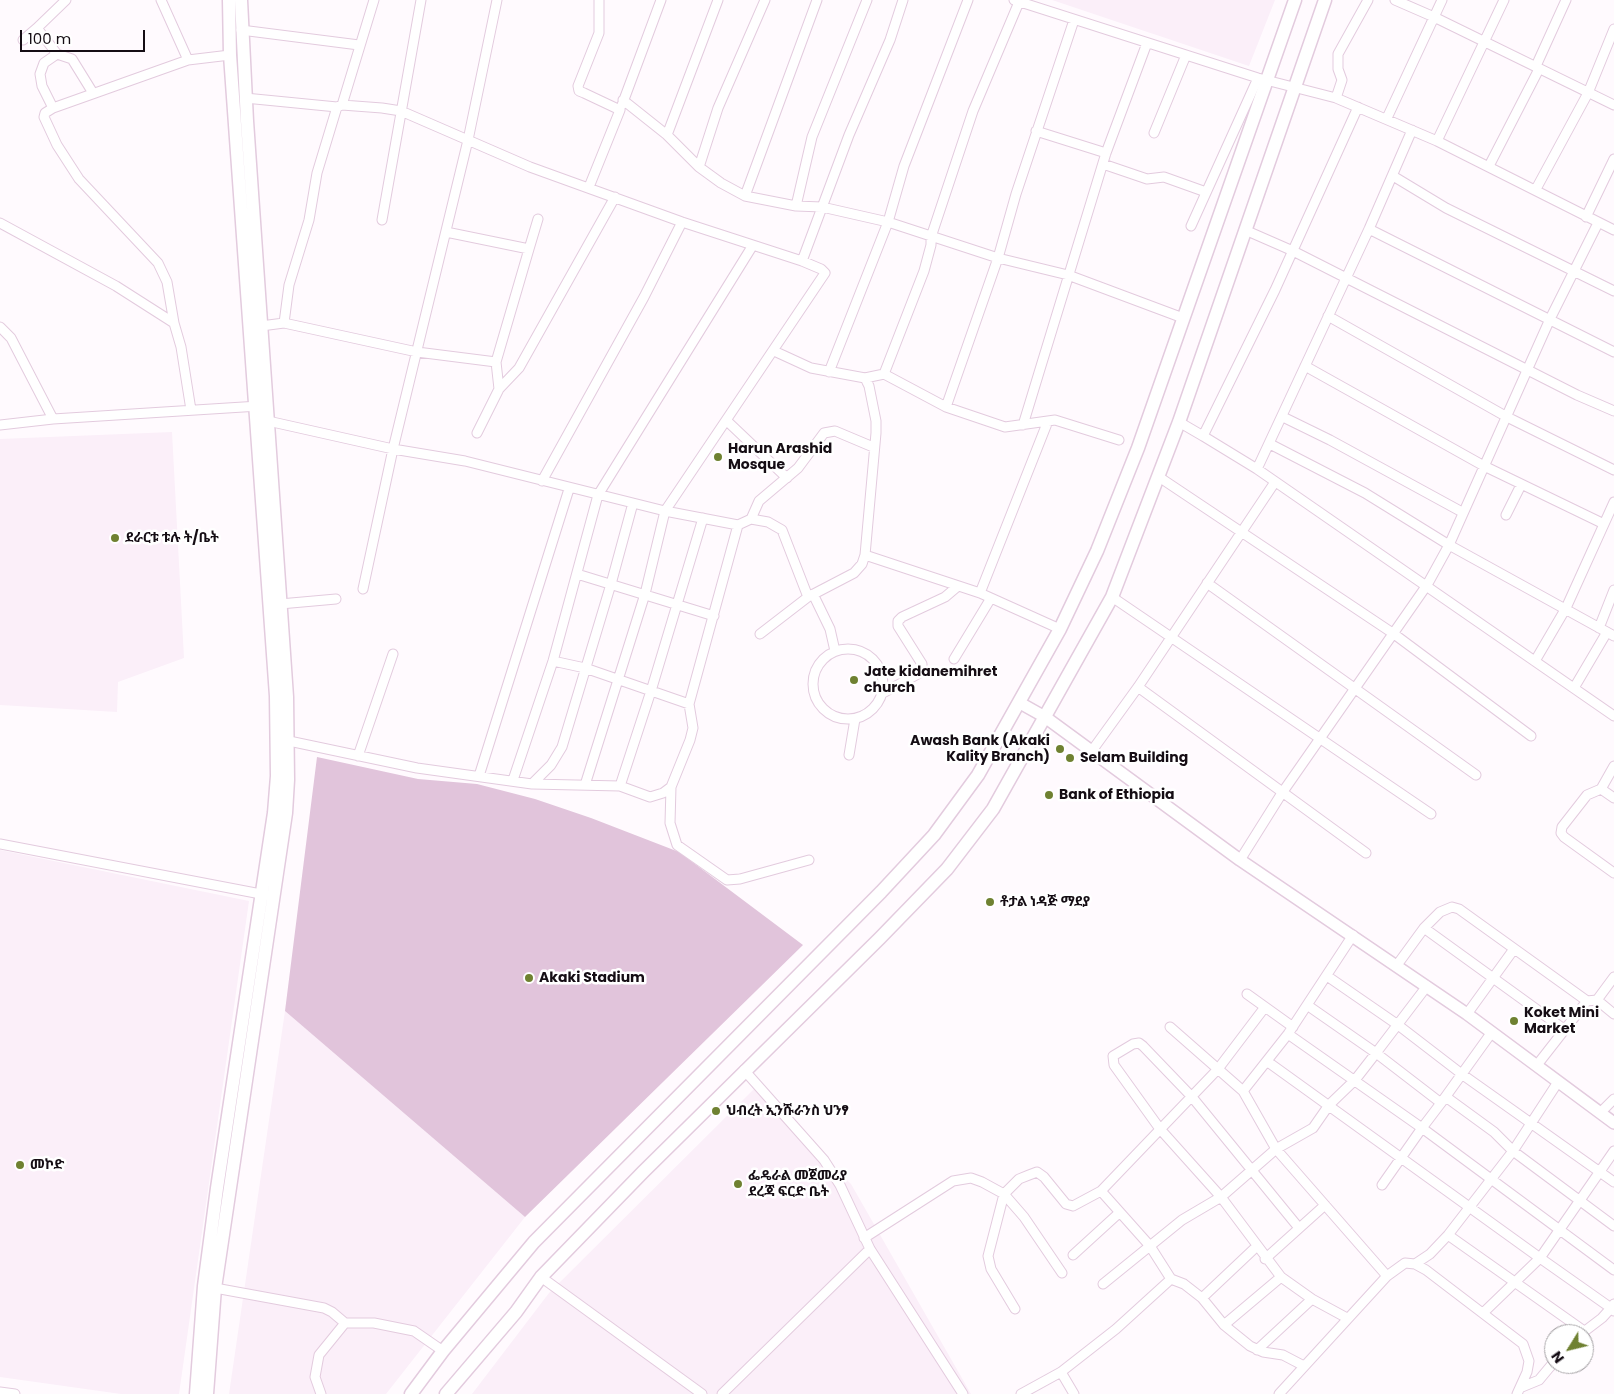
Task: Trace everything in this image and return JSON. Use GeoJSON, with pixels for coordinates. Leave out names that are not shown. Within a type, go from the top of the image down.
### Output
{"type":"FeatureCollection","features":[{"type":"Feature","properties":{"kind":"main road"},"geometry":{"type":"LineString","coordinates":[[207,1394],[216,1288],[268,895],[278,740],[261,406],[230,55],[229,0]]}},
{"type":"Feature","properties":{"kind":"main road"},"geometry":{"type":"LineString","coordinates":[[196,1394],[204,1286],[217,1188],[268,895],[286,813],[289,741],[268,421],[261,406],[261,326],[245,98],[241,0]]}},
{"type":"Feature","properties":{"kind":"main road"},"geometry":{"type":"LineString","coordinates":[[411,1394],[443,1351],[534,1242],[881,892],[934,836],[978,775],[1060,629],[1098,551],[1138,448],[1263,79],[1295,0]]}},
{"type":"Feature","properties":{"kind":"main road"},"geometry":{"type":"LineString","coordinates":[[446,1394],[516,1312],[542,1277],[744,1070],[880,938],[947,869],[993,809],[1112,597],[1179,422],[1293,87],[1325,0]]}},
{"type":"Feature","properties":{"kind":"street"},"geometry":{"type":"LineString","coordinates":[[23,40],[66,0]]}},
{"type":"Feature","properties":{"kind":"street"},"geometry":{"type":"LineString","coordinates":[[161,0],[188,60]]}},
{"type":"Feature","properties":{"kind":"street"},"geometry":{"type":"LineString","coordinates":[[284,323],[289,285],[309,220],[317,173],[374,0]]}},
{"type":"Feature","properties":{"kind":"street"},"geometry":{"type":"LineString","coordinates":[[382,220],[421,0]]}},
{"type":"Feature","properties":{"kind":"street"},"geometry":{"type":"LineString","coordinates":[[363,589],[393,449],[468,140],[497,0]]}},
{"type":"Feature","properties":{"kind":"street"},"geometry":{"type":"LineString","coordinates":[[599,0],[599,33],[578,86],[579,91],[584,94],[620,110]]}},
{"type":"Feature","properties":{"kind":"street"},"geometry":{"type":"LineString","coordinates":[[589,187],[661,0]]}},
{"type":"Feature","properties":{"kind":"street"},"geometry":{"type":"LineString","coordinates":[[666,135],[718,0]]}},
{"type":"Feature","properties":{"kind":"street"},"geometry":{"type":"LineString","coordinates":[[699,167],[718,108],[765,0]]}},
{"type":"Feature","properties":{"kind":"street"},"geometry":{"type":"LineString","coordinates":[[745,196],[817,0]]}},
{"type":"Feature","properties":{"kind":"street"},"geometry":{"type":"LineString","coordinates":[[796,206],[812,137],[867,0]]}},
{"type":"Feature","properties":{"kind":"street"},"geometry":{"type":"LineString","coordinates":[[802,261],[849,135],[890,40],[903,0]]}},
{"type":"Feature","properties":{"kind":"street"},"geometry":{"type":"LineString","coordinates":[[829,372],[888,222],[904,166],[968,0]]}},
{"type":"Feature","properties":{"kind":"street"},"geometry":{"type":"LineString","coordinates":[[1336,98],[1342,80],[1338,69],[1338,54],[1368,0]]}},
{"type":"Feature","properties":{"kind":"street"},"geometry":{"type":"LineString","coordinates":[[1395,0],[1434,17],[1614,105]]}},
{"type":"Feature","properties":{"kind":"street"},"geometry":{"type":"LineString","coordinates":[[1387,118],[1442,0]]}},
{"type":"Feature","properties":{"kind":"street"},"geometry":{"type":"LineString","coordinates":[[1437,141],[1504,0]]}},
{"type":"Feature","properties":{"kind":"street"},"geometry":{"type":"LineString","coordinates":[[1489,166],[1538,68],[1566,0]]}},
{"type":"Feature","properties":{"kind":"street"},"geometry":{"type":"LineString","coordinates":[[884,374],[924,271],[931,245],[931,237],[973,111],[1017,1],[1263,79],[1336,98],[1387,118],[1437,141],[1536,189],[1586,217],[1614,230]]}},
{"type":"Feature","properties":{"kind":"street"},"geometry":{"type":"LineString","coordinates":[[946,407],[998,258],[1036,131],[1074,20]]}},
{"type":"Feature","properties":{"kind":"street"},"geometry":{"type":"LineString","coordinates":[[37,28],[57,54],[72,58],[93,94]]}},
{"type":"Feature","properties":{"kind":"street"},"geometry":{"type":"LineString","coordinates":[[241,30],[359,45]]}},
{"type":"Feature","properties":{"kind":"street"},"geometry":{"type":"LineString","coordinates":[[1536,189],[1588,93],[1614,30]]}},
{"type":"Feature","properties":{"kind":"street"},"geometry":{"type":"LineString","coordinates":[[1023,425],[1106,153],[1147,43]]}},
{"type":"Feature","properties":{"kind":"street"},"geometry":{"type":"LineString","coordinates":[[53,108],[42,86],[40,74],[44,63],[57,54]]}},
{"type":"Feature","properties":{"kind":"street"},"geometry":{"type":"LineString","coordinates":[[191,410],[181,347],[174,323],[167,282],[158,263],[79,179],[66,162],[44,117],[45,113],[53,108],[188,60],[230,55]]}},
{"type":"Feature","properties":{"kind":"street"},"geometry":{"type":"LineString","coordinates":[[1154,134],[1186,55]]}},
{"type":"Feature","properties":{"kind":"street"},"geometry":{"type":"LineString","coordinates":[[1191,226],[1263,79]]}},
{"type":"Feature","properties":{"kind":"street"},"geometry":{"type":"LineString","coordinates":[[245,98],[401,111],[530,167],[682,222],[802,261],[821,269],[825,273],[666,511],[645,594],[585,785]]}},
{"type":"Feature","properties":{"kind":"street"},"geometry":{"type":"LineString","coordinates":[[623,100],[666,135],[699,167],[721,184],[745,196],[796,206],[822,207],[888,222],[998,258],[1068,275],[1183,318]]}},
{"type":"Feature","properties":{"kind":"street"},"geometry":{"type":"LineString","coordinates":[[1203,436],[1226,394],[1358,107]]}},
{"type":"Feature","properties":{"kind":"street"},"geometry":{"type":"LineString","coordinates":[[1257,469],[1283,417],[1369,229],[1412,130]]}},
{"type":"Feature","properties":{"kind":"street"},"geometry":{"type":"LineString","coordinates":[[1036,131],[1106,153]]}},
{"type":"Feature","properties":{"kind":"street"},"geometry":{"type":"LineString","coordinates":[[1586,217],[1614,159]]}},
{"type":"Feature","properties":{"kind":"street"},"geometry":{"type":"LineString","coordinates":[[1103,164],[1147,179],[1164,177],[1206,192]]}},
{"type":"Feature","properties":{"kind":"street"},"geometry":{"type":"LineString","coordinates":[[1393,176],[1426,198],[1614,291]]}},
{"type":"Feature","properties":{"kind":"street"},"geometry":{"type":"LineString","coordinates":[[477,433],[499,388],[519,368],[615,197]]}},
{"type":"Feature","properties":{"kind":"street"},"geometry":{"type":"LineString","coordinates":[[499,388],[496,362],[538,219]]}},
{"type":"Feature","properties":{"kind":"street"},"geometry":{"type":"LineString","coordinates":[[542,481],[644,297],[682,222]]}},
{"type":"Feature","properties":{"kind":"street"},"geometry":{"type":"LineString","coordinates":[[0,223],[116,286],[174,323]]}},
{"type":"Feature","properties":{"kind":"street"},"geometry":{"type":"LineString","coordinates":[[1240,860],[1282,793],[1427,585],[1449,545],[1462,512],[1507,417],[1550,319],[1598,223]]}},
{"type":"Feature","properties":{"kind":"street"},"geometry":{"type":"LineString","coordinates":[[1369,229],[1614,352]]}},
{"type":"Feature","properties":{"kind":"street"},"geometry":{"type":"LineString","coordinates":[[1245,230],[1293,251],[1527,370],[1614,411]]}},
{"type":"Feature","properties":{"kind":"street"},"geometry":{"type":"LineString","coordinates":[[446,232],[529,249]]}},
{"type":"Feature","properties":{"kind":"street"},"geometry":{"type":"LineString","coordinates":[[513,780],[553,661],[598,495],[753,245]]}},
{"type":"Feature","properties":{"kind":"street"},"geometry":{"type":"LineString","coordinates":[[1328,316],[1507,417],[1614,470]]}},
{"type":"Feature","properties":{"kind":"street"},"geometry":{"type":"LineString","coordinates":[[261,326],[284,323],[417,352],[496,362]]}},
{"type":"Feature","properties":{"kind":"street"},"geometry":{"type":"LineString","coordinates":[[0,327],[11,338],[53,420]]}},
{"type":"Feature","properties":{"kind":"street"},"geometry":{"type":"LineString","coordinates":[[0,337],[11,338]]}},
{"type":"Feature","properties":{"kind":"street"},"geometry":{"type":"LineString","coordinates":[[774,351],[811,368],[829,372],[865,378],[884,374],[946,407],[1005,427],[1048,421],[1063,422],[1119,440]]}},
{"type":"Feature","properties":{"kind":"street"},"geometry":{"type":"LineString","coordinates":[[1305,366],[1484,466],[1604,524]]}},
{"type":"Feature","properties":{"kind":"street"},"geometry":{"type":"LineString","coordinates":[[760,634],[810,596],[854,573],[862,564],[876,421],[872,395],[865,378]]}},
{"type":"Feature","properties":{"kind":"street"},"geometry":{"type":"LineString","coordinates":[[0,425],[261,406]]}},
{"type":"Feature","properties":{"kind":"street"},"geometry":{"type":"LineString","coordinates":[[1283,417],[1330,440],[1462,512]]}},
{"type":"Feature","properties":{"kind":"street"},"geometry":{"type":"LineString","coordinates":[[268,421],[393,449],[465,461],[569,489],[666,511],[738,525],[751,519],[768,522],[782,530],[810,596],[830,629],[835,651]]}},
{"type":"Feature","properties":{"kind":"street"},"geometry":{"type":"LineString","coordinates":[[727,421],[787,478]]}},
{"type":"Feature","properties":{"kind":"street"},"geometry":{"type":"LineString","coordinates":[[980,593],[1048,421]]}},
{"type":"Feature","properties":{"kind":"street"},"geometry":{"type":"LineString","coordinates":[[1179,422],[1257,469],[1614,716]]}},
{"type":"Feature","properties":{"kind":"street"},"geometry":{"type":"LineString","coordinates":[[751,519],[755,507],[764,494],[798,468],[824,433],[830,430],[873,446]]}},
{"type":"Feature","properties":{"kind":"street"},"geometry":{"type":"LineString","coordinates":[[1270,444],[1365,493],[1449,545],[1607,632]]}},
{"type":"Feature","properties":{"kind":"street"},"geometry":{"type":"LineString","coordinates":[[1159,477],[1394,634],[1531,736]]}},
{"type":"Feature","properties":{"kind":"street"},"geometry":{"type":"LineString","coordinates":[[1091,752],[1138,687],[1276,482]]}},
{"type":"Feature","properties":{"kind":"street"},"geometry":{"type":"LineString","coordinates":[[1506,514],[1521,485]]}},
{"type":"Feature","properties":{"kind":"street"},"geometry":{"type":"LineString","coordinates":[[479,776],[569,489]]}},
{"type":"Feature","properties":{"kind":"street"},"geometry":{"type":"LineString","coordinates":[[1535,661],[1566,608],[1614,502]]}},
{"type":"Feature","properties":{"kind":"street"},"geometry":{"type":"LineString","coordinates":[[532,784],[551,765],[562,747],[611,584],[633,503]]}},
{"type":"Feature","properties":{"kind":"street"},"geometry":{"type":"LineString","coordinates":[[620,786],[703,518]]}},
{"type":"Feature","properties":{"kind":"street"},"geometry":{"type":"LineString","coordinates":[[738,525],[689,704],[693,728],[671,786],[670,823],[677,845],[727,880],[740,879],[809,860]]}},
{"type":"Feature","properties":{"kind":"street"},"geometry":{"type":"LineString","coordinates":[[864,555],[980,593],[1060,629]]}},
{"type":"Feature","properties":{"kind":"street"},"geometry":{"type":"LineString","coordinates":[[577,574],[714,616]]}},
{"type":"Feature","properties":{"kind":"street"},"geometry":{"type":"LineString","coordinates":[[1207,583],[1476,775]]}},
{"type":"Feature","properties":{"kind":"street"},"geometry":{"type":"LineString","coordinates":[[883,694],[922,670],[922,664],[898,626],[898,621],[902,617],[945,597],[958,586]]}},
{"type":"Feature","properties":{"kind":"street"},"geometry":{"type":"LineString","coordinates":[[1574,688],[1607,632],[1614,590]]}},
{"type":"Feature","properties":{"kind":"street"},"geometry":{"type":"LineString","coordinates":[[1112,597],[1431,814]]}},
{"type":"Feature","properties":{"kind":"street"},"geometry":{"type":"LineString","coordinates":[[954,659],[991,598]]}},
{"type":"Feature","properties":{"kind":"street"},"geometry":{"type":"LineString","coordinates":[[280,604],[336,599]]}},
{"type":"Feature","properties":{"kind":"street"},"geometry":{"type":"LineString","coordinates":[[848,648],[861,651],[872,657],[882,674],[883,694],[877,705],[867,714],[855,719],[842,719],[830,714],[820,706],[814,694],[813,681],[816,668],[824,658],[835,651],[848,648]]}},
{"type":"Feature","properties":{"kind":"street"},"geometry":{"type":"LineString","coordinates":[[358,756],[393,654]]}},
{"type":"Feature","properties":{"kind":"street"},"geometry":{"type":"LineString","coordinates":[[553,661],[585,668],[689,704]]}},
{"type":"Feature","properties":{"kind":"street"},"geometry":{"type":"LineString","coordinates":[[1138,687],[1366,853]]}},
{"type":"Feature","properties":{"kind":"street"},"geometry":{"type":"LineString","coordinates":[[1020,703],[1045,718],[1240,860],[1467,1014],[1614,1123]]}},
{"type":"Feature","properties":{"kind":"street"},"geometry":{"type":"LineString","coordinates":[[849,755],[855,719]]}},
{"type":"Feature","properties":{"kind":"street"},"geometry":{"type":"LineString","coordinates":[[289,741],[418,768],[532,784],[620,786],[650,797],[664,793],[671,786]]}},
{"type":"Feature","properties":{"kind":"street"},"geometry":{"type":"LineString","coordinates":[[1614,766],[1601,789],[1587,794],[1562,827],[1561,833],[1614,873]]}},
{"type":"Feature","properties":{"kind":"street"},"geometry":{"type":"LineString","coordinates":[[1601,789],[1614,798]]}},
{"type":"Feature","properties":{"kind":"street"},"geometry":{"type":"LineString","coordinates":[[0,844],[268,895]]}},
{"type":"Feature","properties":{"kind":"street"},"geometry":{"type":"LineString","coordinates":[[1397,966],[1424,928],[1440,912],[1452,907],[1460,909],[1587,1001],[1597,1000],[1614,1014]]}},
{"type":"Feature","properties":{"kind":"street"},"geometry":{"type":"LineString","coordinates":[[1424,928],[1565,1030]]}},
{"type":"Feature","properties":{"kind":"street"},"geometry":{"type":"LineString","coordinates":[[1243,1091],[1268,1062],[1290,1031],[1353,935]]}},
{"type":"Feature","properties":{"kind":"street"},"geometry":{"type":"LineString","coordinates":[[1467,1014],[1514,948]]}},
{"type":"Feature","properties":{"kind":"street"},"geometry":{"type":"LineString","coordinates":[[1327,976],[1398,1025],[1531,1124],[1614,1182]]}},
{"type":"Feature","properties":{"kind":"street"},"geometry":{"type":"LineString","coordinates":[[1597,1000],[1614,977]]}},
{"type":"Feature","properties":{"kind":"street"},"geometry":{"type":"LineString","coordinates":[[1103,1284],[1182,1220],[1221,1197],[1276,1149],[1313,1128],[1329,1105],[1355,1080],[1376,1054],[1427,986]]}},
{"type":"Feature","properties":{"kind":"street"},"geometry":{"type":"LineString","coordinates":[[1247,994],[1265,1007],[1290,1031],[1355,1080],[1614,1270]]}},
{"type":"Feature","properties":{"kind":"street"},"geometry":{"type":"LineString","coordinates":[[1537,1065],[1587,1001]]}},
{"type":"Feature","properties":{"kind":"street"},"geometry":{"type":"LineString","coordinates":[[1307,1005],[1376,1054],[1494,1132],[1513,1151],[1614,1226]]}},
{"type":"Feature","properties":{"kind":"street"},"geometry":{"type":"LineString","coordinates":[[1015,1310],[991,1269],[988,1256],[1004,1194],[1019,1179],[1037,1172],[1044,1177],[1066,1204],[1073,1206],[1101,1191],[1218,1068],[1265,1007]]}},
{"type":"Feature","properties":{"kind":"street"},"geometry":{"type":"LineString","coordinates":[[1170,1027],[1243,1091],[1276,1149],[1387,1276]]}},
{"type":"Feature","properties":{"kind":"street"},"geometry":{"type":"LineString","coordinates":[[1382,1185],[1492,1032]]}},
{"type":"Feature","properties":{"kind":"street"},"geometry":{"type":"LineString","coordinates":[[1299,1228],[1192,1097],[1139,1043],[1133,1044],[1112,1056],[1114,1065],[1160,1129],[1221,1197],[1256,1247],[1280,1277],[1312,1299],[1347,1318]]}},
{"type":"Feature","properties":{"kind":"street"},"geometry":{"type":"LineString","coordinates":[[1268,1062],[1401,1157],[1469,1209],[1613,1308],[1594,1324]]}},
{"type":"Feature","properties":{"kind":"street"},"geometry":{"type":"LineString","coordinates":[[744,1070],[824,1160],[840,1185],[870,1249],[963,1394]]}},
{"type":"Feature","properties":{"kind":"street"},"geometry":{"type":"LineString","coordinates":[[1279,1394],[1387,1276],[1398,1266],[1415,1264],[1430,1254],[1448,1235],[1513,1151],[1558,1082]]}},
{"type":"Feature","properties":{"kind":"street"},"geometry":{"type":"LineString","coordinates":[[1600,1113],[1614,1099]]}},
{"type":"Feature","properties":{"kind":"street"},"geometry":{"type":"LineString","coordinates":[[1482,1313],[1540,1258],[1614,1151]]}},
{"type":"Feature","properties":{"kind":"street"},"geometry":{"type":"LineString","coordinates":[[864,1238],[953,1182],[962,1178],[971,1178],[1004,1194],[1024,1217],[1062,1273]]}},
{"type":"Feature","properties":{"kind":"street"},"geometry":{"type":"LineString","coordinates":[[1101,1191],[1150,1246],[1172,1279],[1184,1284],[1202,1298],[1224,1325],[1257,1350],[1283,1355],[1304,1366]]}},
{"type":"Feature","properties":{"kind":"street"},"geometry":{"type":"LineString","coordinates":[[1265,1259],[1325,1205]]}},
{"type":"Feature","properties":{"kind":"street"},"geometry":{"type":"LineString","coordinates":[[1073,1255],[1119,1213]]}},
{"type":"Feature","properties":{"kind":"street"},"geometry":{"type":"LineString","coordinates":[[1448,1235],[1570,1324]]}},
{"type":"Feature","properties":{"kind":"street"},"geometry":{"type":"LineString","coordinates":[[1202,1298],[1256,1247]]}},
{"type":"Feature","properties":{"kind":"street"},"geometry":{"type":"LineString","coordinates":[[722,1394],[870,1249]]}},
{"type":"Feature","properties":{"kind":"street"},"geometry":{"type":"LineString","coordinates":[[1415,1264],[1522,1344],[1527,1352],[1529,1361],[1528,1372],[1519,1390]]}},
{"type":"Feature","properties":{"kind":"street"},"geometry":{"type":"LineString","coordinates":[[542,1277],[702,1394]]}},
{"type":"Feature","properties":{"kind":"street"},"geometry":{"type":"LineString","coordinates":[[1224,1325],[1280,1277]]}},
{"type":"Feature","properties":{"kind":"street"},"geometry":{"type":"LineString","coordinates":[[1021,1394],[1061,1372],[1116,1330],[1172,1279]]}},
{"type":"Feature","properties":{"kind":"street"},"geometry":{"type":"LineString","coordinates":[[216,1288],[324,1308],[345,1323],[374,1323],[414,1331],[443,1351]]}},
{"type":"Feature","properties":{"kind":"street"},"geometry":{"type":"LineString","coordinates":[[1257,1350],[1312,1299]]}},
{"type":"Feature","properties":{"kind":"street"},"geometry":{"type":"LineString","coordinates":[[321,1394],[315,1377],[319,1355],[345,1323]]}},
{"type":"Feature","properties":{"kind":"street"},"geometry":{"type":"LineString","coordinates":[[1061,1372],[1074,1394]]}},
{"type":"Feature","properties":{"kind":"street"},"geometry":{"type":"LineString","coordinates":[[1519,1390],[1540,1380],[1545,1374]]}},
{"type":"Feature","properties":{"kind":"street"},"geometry":{"type":"LineString","coordinates":[[0,1392],[15,1394]]}},
{"type":"Feature","properties":{"kind":"shaded area"},"geometry":{"type":"Polygon","coordinates":[[[1052,0],[1275,0],[1249,66],[1052,0]]]}},
{"type":"Feature","properties":{"kind":"shaded area"},"geometry":{"type":"Polygon","coordinates":[[[172,432],[184,658],[118,682],[117,712],[0,705],[0,439],[172,432]]]}},
{"type":"Feature","properties":{"kind":"shaded area","name":"Akaki Stadium"},"geometry":{"type":"Polygon","coordinates":[[[317,757],[418,779],[477,784],[535,799],[591,818],[679,852],[803,945],[525,1217],[285,1011],[317,757]]]}},
{"type":"Feature","properties":{"kind":"shaded area"},"geometry":{"type":"Polygon","coordinates":[[[0,850],[249,901],[179,1394],[121,1394],[0,1377],[0,850]]]}},
{"type":"Feature","properties":{"kind":"shaded area"},"geometry":{"type":"Polygon","coordinates":[[[285,1011],[525,1217],[386,1394],[229,1394],[285,1011]]]}},
{"type":"Feature","properties":{"kind":"shaded area"},"geometry":{"type":"Polygon","coordinates":[[[754,1089],[851,1184],[971,1394],[472,1394],[549,1293],[754,1089]]]}},
{"type":"Feature","properties":{"kind":"place","name":"Harun Arashid Mosque"},"geometry":{"type":"Point","coordinates":[718,457]}},
{"type":"Feature","properties":{"kind":"place","name":"ደራርቱ ቱሉ ት/ቤት"},"geometry":{"type":"Point","coordinates":[115,538]}},
{"type":"Feature","properties":{"kind":"place","name":"Jate kidanemihret church"},"geometry":{"type":"Point","coordinates":[854,680]}},
{"type":"Feature","properties":{"kind":"place","name":"Awash Bank (Akaki Kality Branch)"},"geometry":{"type":"Point","coordinates":[1060,749]}},
{"type":"Feature","properties":{"kind":"place","name":"Selam Building"},"geometry":{"type":"Point","coordinates":[1070,758]}},
{"type":"Feature","properties":{"kind":"place","name":"Bank of Ethiopia"},"geometry":{"type":"Point","coordinates":[1049,795]}},
{"type":"Feature","properties":{"kind":"place","name":"ቶታል ነዳጅ ማደያ"},"geometry":{"type":"Point","coordinates":[990,902]}},
{"type":"Feature","properties":{"kind":"place","name":"Akaki Stadium"},"geometry":{"type":"Point","coordinates":[529,978]}},
{"type":"Feature","properties":{"kind":"place","name":"Koket Mini Market"},"geometry":{"type":"Point","coordinates":[1514,1021]}},
{"type":"Feature","properties":{"kind":"place","name":"ህብረት ኢንሹራንስ ህንፃ"},"geometry":{"type":"Point","coordinates":[716,1111]}},
{"type":"Feature","properties":{"kind":"place","name":"መኮድ"},"geometry":{"type":"Point","coordinates":[20,1165]}},
{"type":"Feature","properties":{"kind":"place","name":"ፌዴራል መጀመሪያ ደረጃ ፍርድ ቤት"},"geometry":{"type":"Point","coordinates":[738,1184]}}]}
